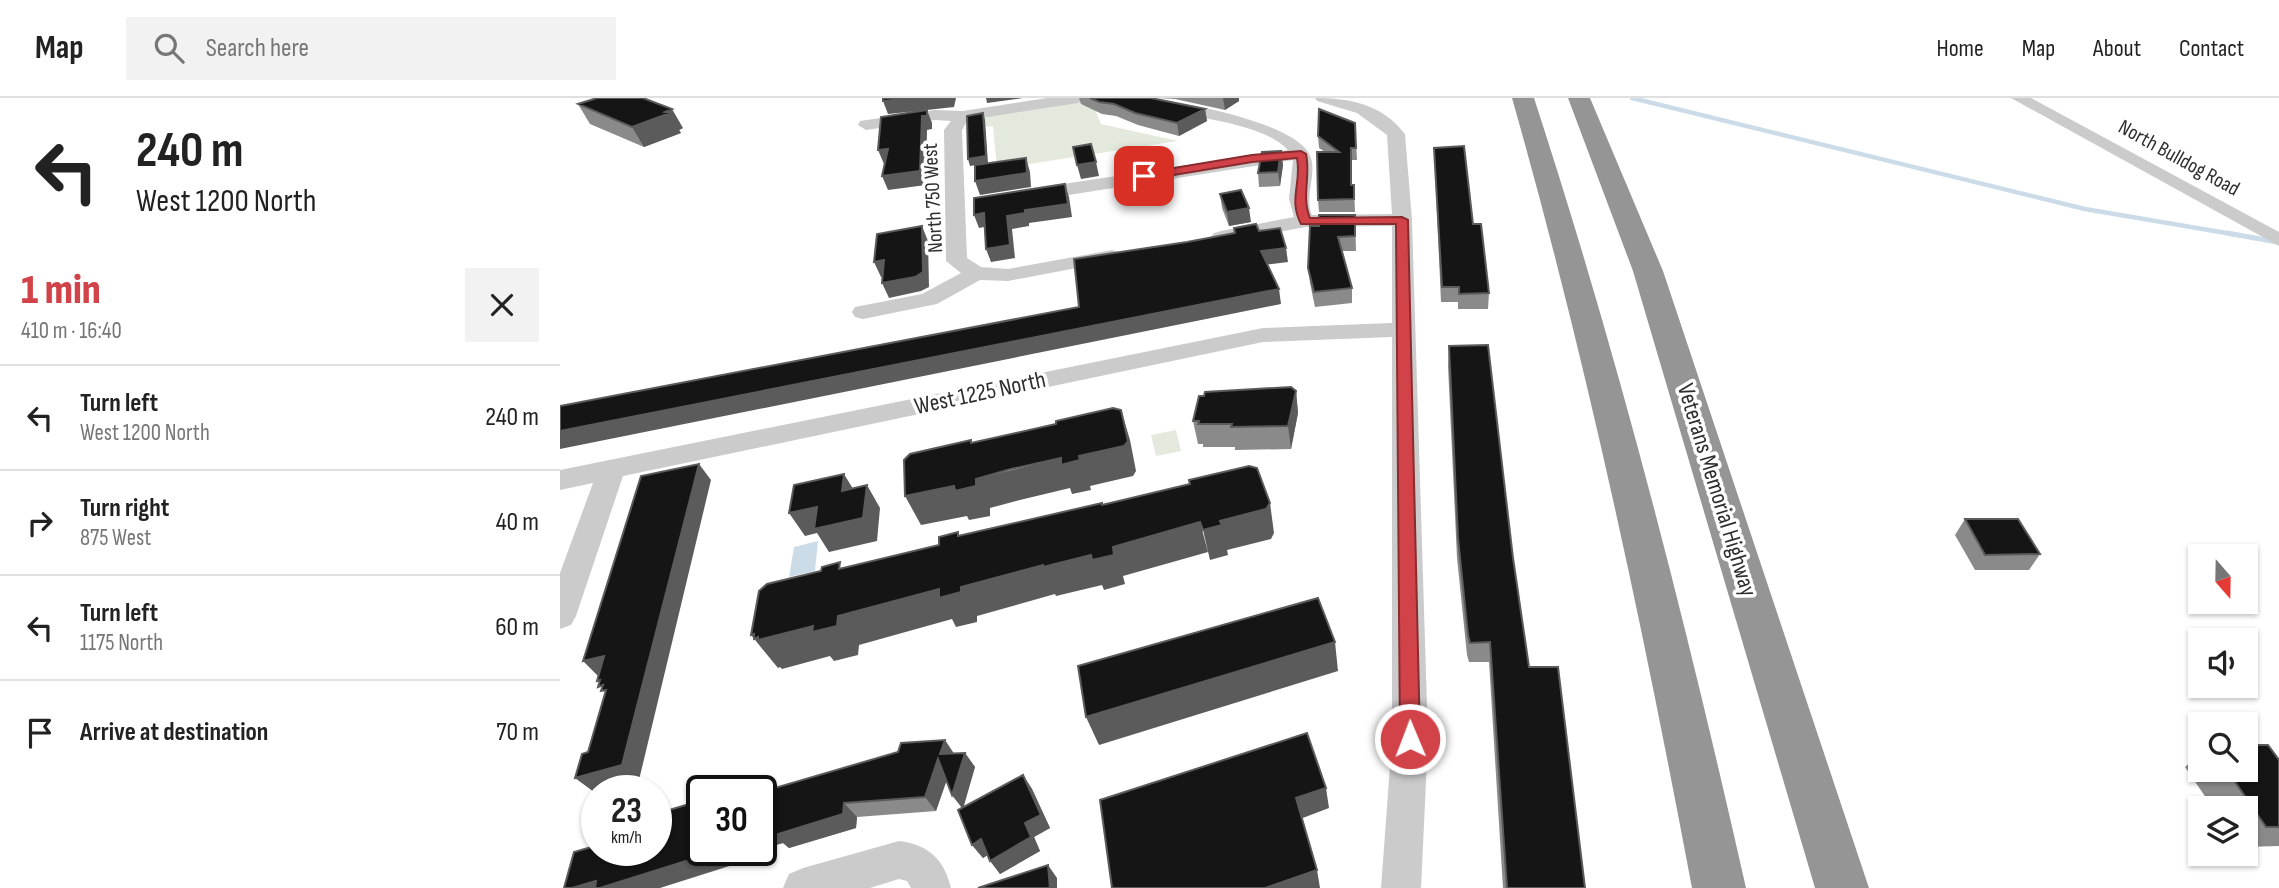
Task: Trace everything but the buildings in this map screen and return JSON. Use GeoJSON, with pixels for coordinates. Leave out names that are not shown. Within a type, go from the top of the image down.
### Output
{"type":"FeatureCollection","features":[{"type":"Feature","properties":{"kind":"highway"},"geometry":{"type":"LineString","coordinates":[[1524,100],[1547,170],[1632,497],[1719,888]]}},
{"type":"Feature","properties":{"kind":"highway","name":"Veterans Memorial Highway"},"geometry":{"type":"LineString","coordinates":[[1582,105],[1648,271],[1842,888]]}},
{"type":"Feature","properties":{"kind":"street"},"geometry":{"type":"LineString","coordinates":[[866,125],[935,115],[963,116],[1078,98]]}},
{"type":"Feature","properties":{"kind":"street"},"geometry":{"type":"LineString","coordinates":[[1143,98],[1270,131],[1292,141],[1301,154],[1304,170],[1299,205],[1305,221]]}},
{"type":"Feature","properties":{"kind":"street"},"geometry":{"type":"LineString","coordinates":[[1323,98],[1379,116],[1396,134],[1402,220],[1410,739],[1401,888]]}},
{"type":"Feature","properties":{"kind":"street","name":"North Bulldog Road"},"geometry":{"type":"LineString","coordinates":[[2019,98],[2279,240]]}},
{"type":"Feature","properties":{"kind":"street","name":"North 750 West"},"geometry":{"type":"LineString","coordinates":[[963,116],[953,130],[963,206],[957,261],[976,273]]}},
{"type":"Feature","properties":{"kind":"street"},"geometry":{"type":"LineString","coordinates":[[1010,198],[1252,159],[1301,154]]}},
{"type":"Feature","properties":{"kind":"street"},"geometry":{"type":"LineString","coordinates":[[1197,241],[1305,221],[1402,220]]}},
{"type":"Feature","properties":{"kind":"street"},"geometry":{"type":"LineString","coordinates":[[863,312],[929,299],[976,273],[1008,275],[1130,253]]}},
{"type":"Feature","properties":{"kind":"street","name":"West 1225 North"},"geometry":{"type":"LineString","coordinates":[[560,480],[1263,335],[1404,330]]}},
{"type":"Feature","properties":{"kind":"street"},"geometry":{"type":"LineString","coordinates":[[560,616],[612,469]]}},
{"type":"Feature","properties":{"kind":"street"},"geometry":{"type":"LineString","coordinates":[[803,888],[899,860],[923,875]]}},
{"type":"Feature","properties":{"kind":"shaded area"},"geometry":{"type":"Polygon","coordinates":[[[1091,100],[1101,124],[1178,141],[997,169],[993,126],[964,129],[989,115],[1006,111],[1091,100]]]}},
{"type":"Feature","properties":{"kind":"shaded area"},"geometry":{"type":"Polygon","coordinates":[[[1176,430],[1181,451],[1156,456],[1151,435],[1176,430]]]}},
{"type":"Feature","properties":{"kind":"water"},"geometry":{"type":"Polygon","coordinates":[[[818,541],[815,571],[789,577],[794,547],[818,541]]]}},
{"type":"Feature","properties":{"kind":"waterway"},"geometry":{"type":"LineString","coordinates":[[1632,98],[2085,209],[2238,235]]}},
{"type":"Feature","properties":{"kind":"waterway"},"geometry":{"type":"LineString","coordinates":[[2227,233],[2277,242]]}},
{"type":"Feature","properties":{"kind":"route"},"geometry":{"type":"LineString","coordinates":[[1144,176],[1301,154],[1304,170],[1299,205],[1305,221],[1402,220],[1410,739]]}}]}
